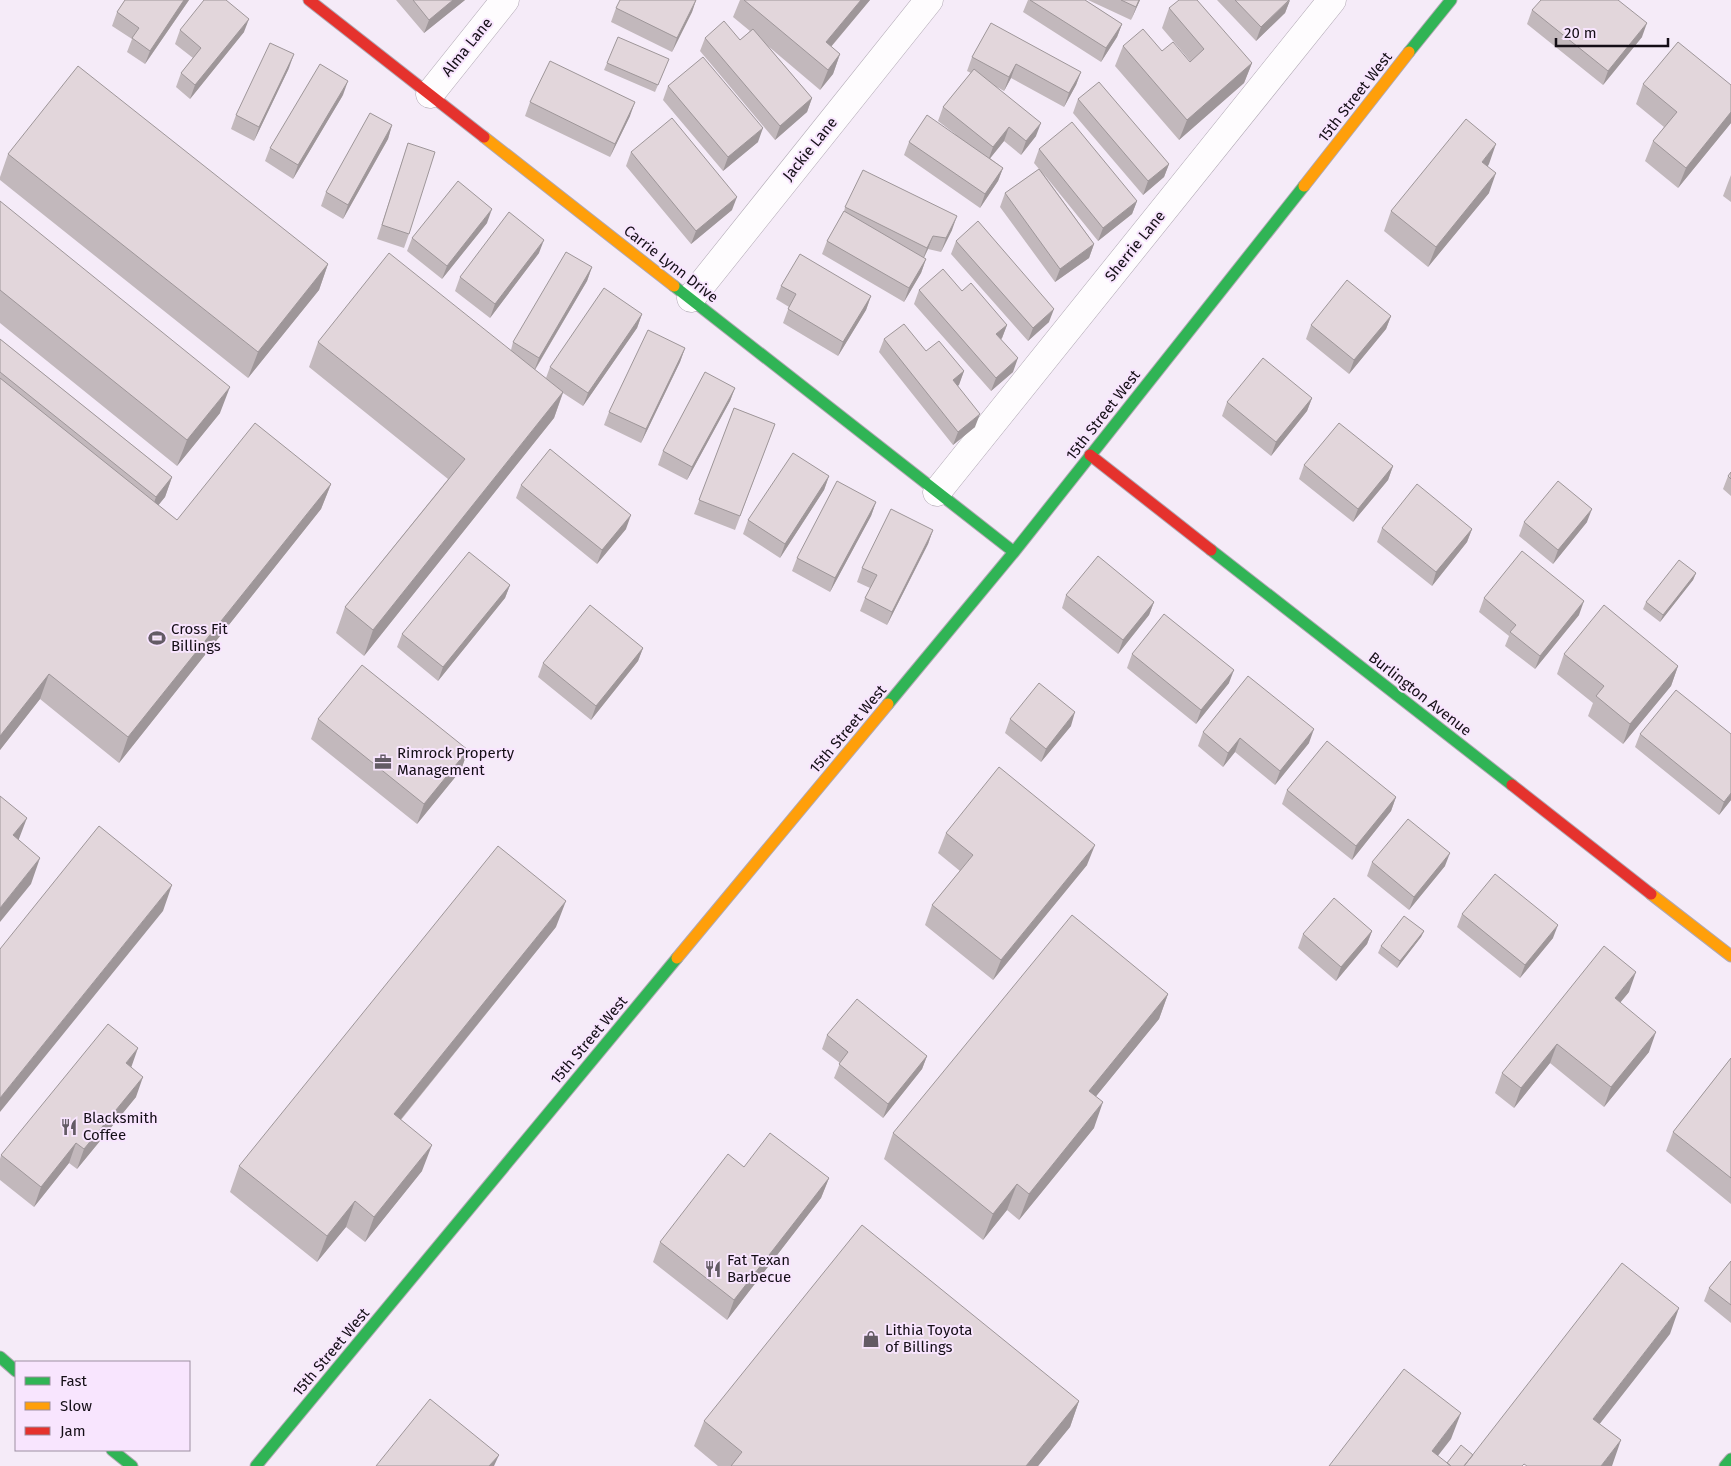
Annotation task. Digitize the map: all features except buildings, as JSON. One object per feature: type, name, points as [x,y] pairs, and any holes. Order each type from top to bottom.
[{"type":"street","name":"Carrie Lynn Drive","points":[[309,0],[1014,552]]},
{"type":"street","name":"Alma Lane","points":[[430,94],[505,0]]},
{"type":"street","name":"Jackie Lane","points":[[691,298],[929,0]]},
{"type":"street","name":"Sherrie Lane","points":[[938,492],[1332,0]]},
{"type":"street","name":"15th Street West","points":[[256,1466],[1014,552],[1451,0]]},
{"type":"street","name":"Burlington Avenue","points":[[1090,455],[1731,956]]},
{"type":"street","points":[[0,1357],[15,1370]]},
{"type":"street","points":[[113,1451],[132,1466]]},
{"type":"street","points":[[1725,1466],[1731,1459]]},
{"type":"traffic: fast","points":[[1409,52],[1451,0]]},
{"type":"traffic: fast","points":[[888,704],[1014,552],[1304,186]]},
{"type":"traffic: fast","points":[[674,286],[1014,552]]},
{"type":"traffic: fast","points":[[1211,550],[1512,785]]},
{"type":"traffic: fast","points":[[256,1466],[677,958]]},
{"type":"traffic: fast","points":[[0,1357],[15,1370]]},
{"type":"traffic: fast","points":[[113,1451],[132,1466]]},
{"type":"traffic: fast","points":[[1725,1466],[1731,1459]]},
{"type":"traffic: slow","points":[[1304,186],[1409,52]]},
{"type":"traffic: slow","points":[[484,137],[674,286]]},
{"type":"traffic: slow","points":[[677,958],[888,704]]},
{"type":"traffic: slow","points":[[1651,894],[1731,956]]},
{"type":"traffic: jam","points":[[309,0],[484,137]]},
{"type":"traffic: jam","points":[[1090,455],[1211,550]]},
{"type":"traffic: jam","points":[[1512,785],[1651,894]]},
{"type":"place","name":"Cross Fit Billings","points":[[157,638]]},
{"type":"place","name":"Rimrock Property Management","points":[[383,762]]},
{"type":"place","name":"Blacksmith Coffee","points":[[69,1127]]},
{"type":"place","name":"Fat Texan Barbecue","points":[[713,1269]]},
{"type":"place","name":"Lithia Toyota of Billings","points":[[871,1339]]}]
